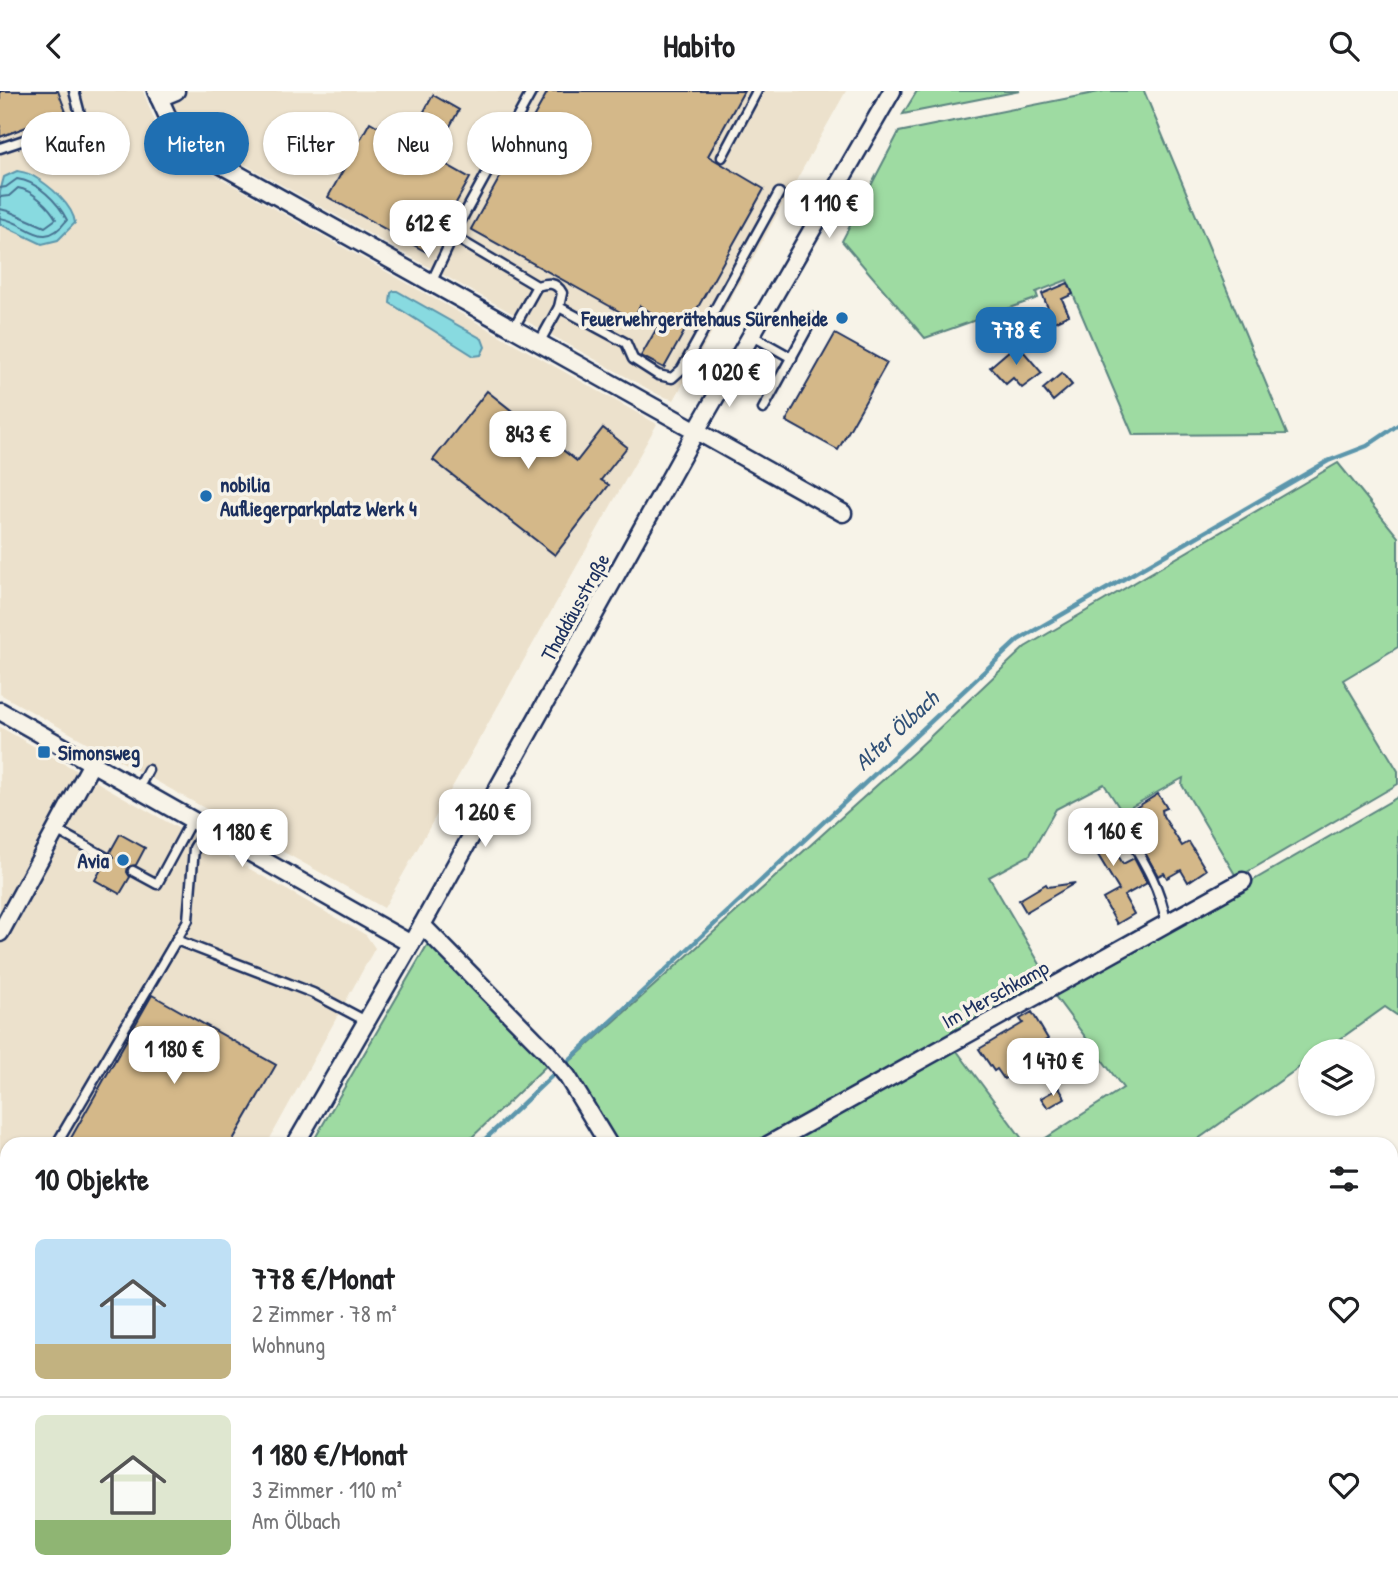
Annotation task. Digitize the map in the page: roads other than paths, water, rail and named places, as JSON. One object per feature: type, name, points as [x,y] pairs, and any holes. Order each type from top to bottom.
[{"type":"street","points":[[176,91],[157,95],[177,137],[198,152],[843,513]]},
{"type":"street","name":"Thaddäusstraße","points":[[300,1137],[422,925],[696,431],[892,91]]},
{"type":"street","points":[[0,711],[411,944]]},
{"type":"street","points":[[0,933],[92,763]]},
{"type":"street","name":"Im Merschkamp","points":[[782,1137],[1242,881]]},
{"type":"street","points":[[422,925],[547,1052],[567,1076],[604,1137]]},
{"type":"lane","points":[[0,148],[27,139],[37,139],[81,118],[74,91]]},
{"type":"lane","points":[[431,283],[453,236],[532,91]]},
{"type":"lane","points":[[722,157],[757,91]]},
{"type":"lane","points":[[559,307],[626,343],[633,359],[658,375],[672,378],[682,369],[779,193]]},
{"type":"lane","points":[[453,236],[537,286],[549,283],[559,287],[562,292],[559,307],[539,343]]},
{"type":"lane","points":[[513,329],[537,286]]},
{"type":"lane","points":[[763,409],[813,318]]},
{"type":"lane","points":[[751,335],[792,358]]},
{"type":"lane","points":[[138,789],[148,769]]},
{"type":"lane","points":[[133,871],[157,884],[192,819]]},
{"type":"lane","points":[[1122,825],[1153,877],[1166,922]]},
{"type":"lane","points":[[61,1137],[188,920],[194,848],[207,827]]},
{"type":"lane","points":[[57,830],[107,857]]},
{"type":"lane","points":[[176,940],[313,993],[366,1021]]},
{"type":"water","points":[[17,171],[21,172],[21,175],[31,175],[59,196],[70,209],[75,223],[58,240],[42,244],[0,224],[0,192],[4,177]]},
{"type":"water","points":[[394,291],[482,339],[485,347],[481,355],[474,356],[390,303],[391,293]]},
{"type":"waterway","name":"Alter Ölbach","points":[[564,1065],[1018,640],[1328,461],[1367,446],[1398,425]]},
{"type":"waterway","name":"Alter Ölbach","points":[[487,1137],[557,1071]]},
{"type":"place","name":"Feuerwehrgerätehaus Sürenheide","points":[[842,318]]},
{"type":"place","name":"nobilia Aufliegerparkplatz Werk 4","points":[[206,496]]},
{"type":"place","name":"Simonsweg","points":[[44,752]]},
{"type":"place","name":"Avia","points":[[123,860]]}]
